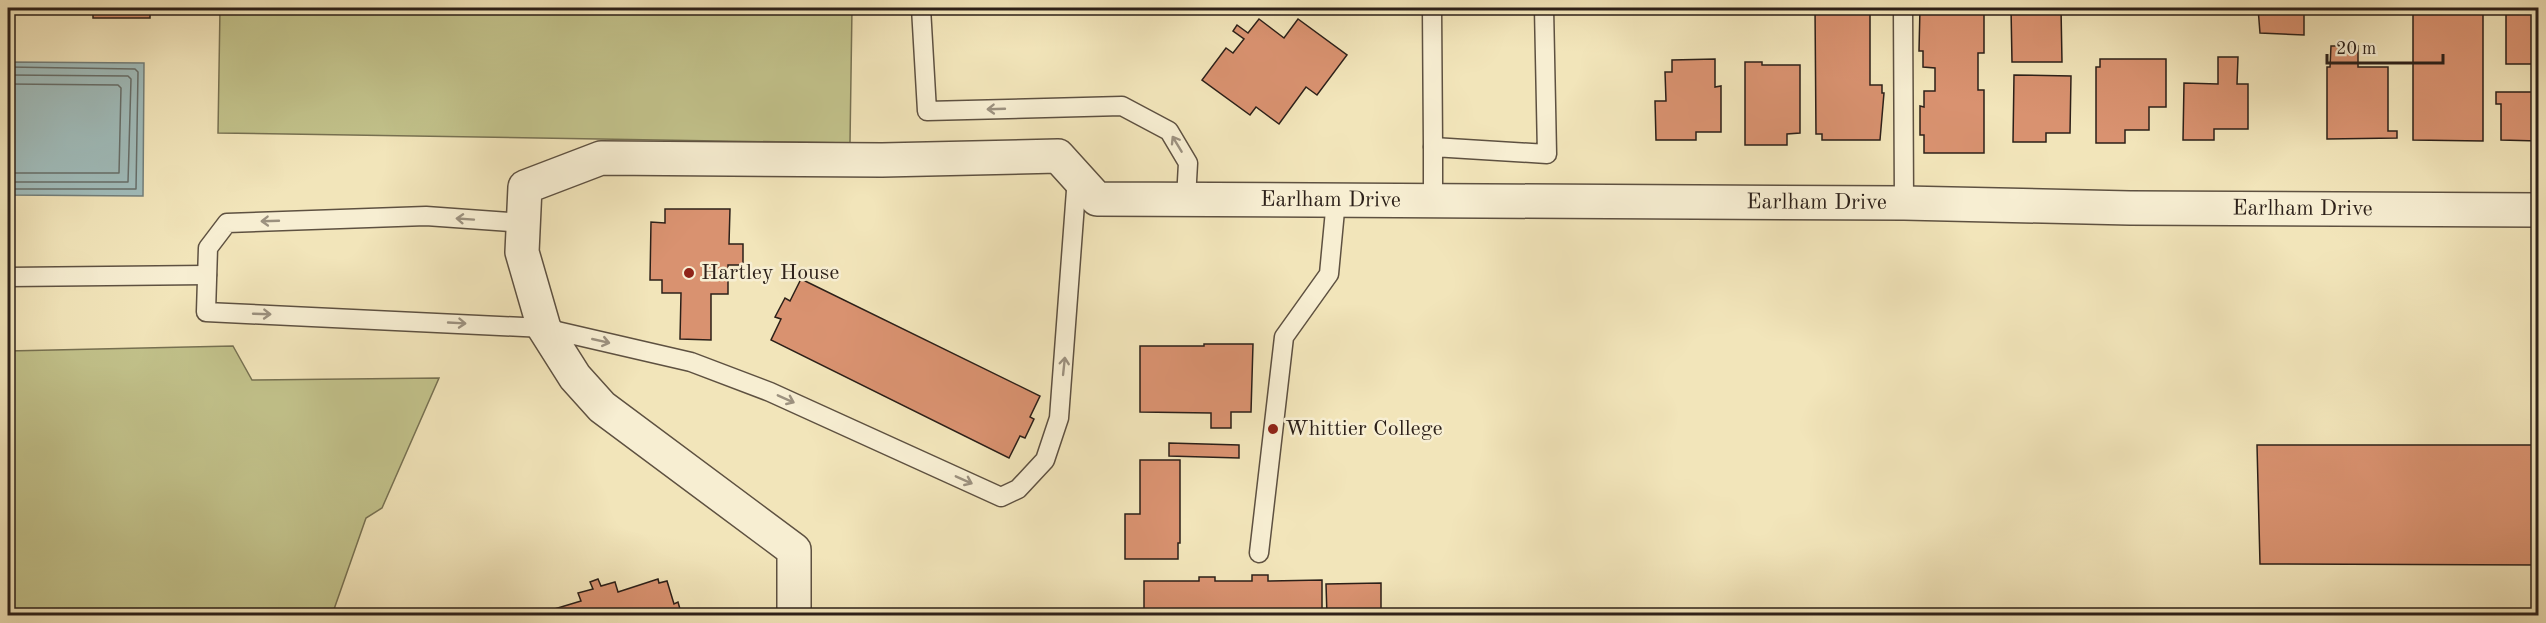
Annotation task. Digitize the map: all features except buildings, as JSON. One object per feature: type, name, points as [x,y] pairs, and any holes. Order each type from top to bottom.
[{"type":"street","points":[[794,615],[794,550],[602,407],[575,377],[544,328],[522,252],[525,187],[601,158],[882,160],[1058,156],[1087,188]]},
{"type":"street","name":"Earlham Drive","points":[[1087,188],[1186,200],[1904,203],[2130,208],[2538,210]]},
{"type":"lane","points":[[921,8],[927,111],[1122,105],[1169,131],[1188,164],[1186,200]]},
{"type":"lane","points":[[1432,8],[1433,201]]},
{"type":"lane","points":[[1433,147],[1547,154],[1544,8]]},
{"type":"lane","points":[[1903,8],[1904,203]]},
{"type":"lane","points":[[523,223],[426,216],[227,223],[208,248],[206,312],[544,328],[691,362],[770,392],[1001,497],[1018,489],[1045,460],[1059,418],[1087,188]]},
{"type":"lane","points":[[1259,553],[1284,337],[1329,273],[1336,200]]},
{"type":"lane","points":[[8,277],[207,275]]},
{"type":"green space","points":[[220,8],[852,8],[850,143],[218,133]]},
{"type":"green space","points":[[233,346],[252,380],[439,378],[382,508],[366,518],[332,615],[8,615],[8,351]]},
{"type":"water","points":[[8,62],[144,63],[143,196],[8,195]]},
{"type":"place","name":"Hartley House","points":[[689,273]]},
{"type":"place","name":"Whittier College","points":[[1273,429]]}]
